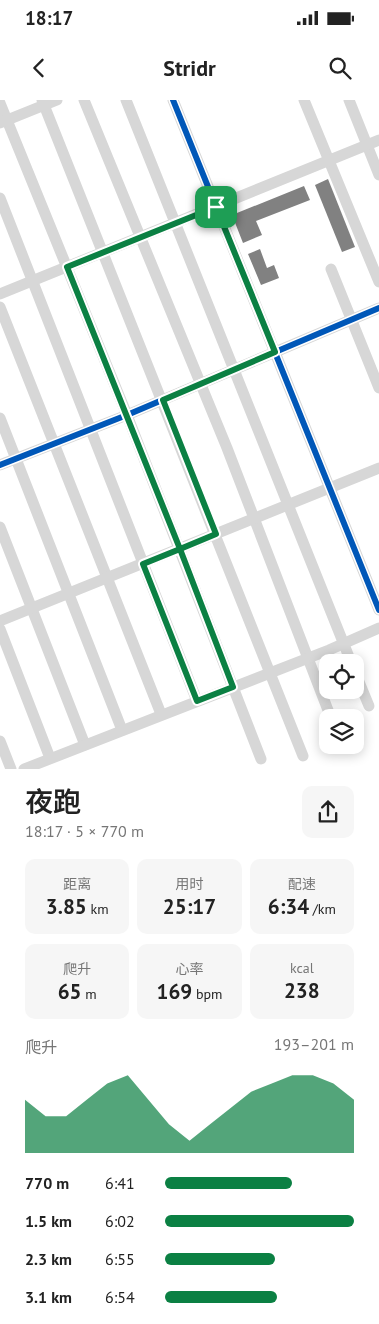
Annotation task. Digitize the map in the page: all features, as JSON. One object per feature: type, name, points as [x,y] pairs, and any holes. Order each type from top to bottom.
[{"type":"street","points":[[4,122],[43,102],[56,100]]},
{"type":"street","points":[[84,100],[254,519],[328,709]]},
{"type":"street","points":[[126,100],[348,654]]},
{"type":"street","points":[[173,100],[379,610]]},
{"type":"street","points":[[304,100],[379,282]]},
{"type":"street","points":[[349,100],[379,175]]},
{"type":"street","points":[[43,102],[303,756]]},
{"type":"street","points":[[0,103],[4,122],[67,267],[127,415],[261,759]]},
{"type":"street","points":[[0,294],[379,140]]},
{"type":"street","points":[[0,198],[197,701]]},
{"type":"street","points":[[331,269],[379,388]]},
{"type":"street","points":[[0,307],[161,714]]},
{"type":"street","points":[[0,464],[127,415],[379,308]]},
{"type":"street","points":[[0,418],[122,730]]},
{"type":"street","points":[[0,622],[379,468]]},
{"type":"street","points":[[0,527],[85,745]]},
{"type":"street","points":[[24,769],[308,658],[379,628]]},
{"type":"street","points":[[0,629],[50,758]]},
{"type":"street","points":[[364,694],[369,706]]},
{"type":"street","points":[[0,741],[11,769]]},
{"type":"building","points":[[328,179],[355,247],[342,252],[315,185]]},
{"type":"building","points":[[304,186],[310,200],[256,221],[262,235],[243,243],[232,215]]},
{"type":"building","points":[[260,249],[267,268],[274,265],[279,278],[261,285],[248,254]]},
{"type":"cycle path","points":[[173,100],[379,610]]},
{"type":"cycle path","points":[[0,465],[127,415],[379,308]]},
{"type":"route","points":[[216,207],[67,267],[180,549],[143,564],[197,701],[233,687],[180,549],[216,534],[163,400],[275,352],[216,207]]}]
